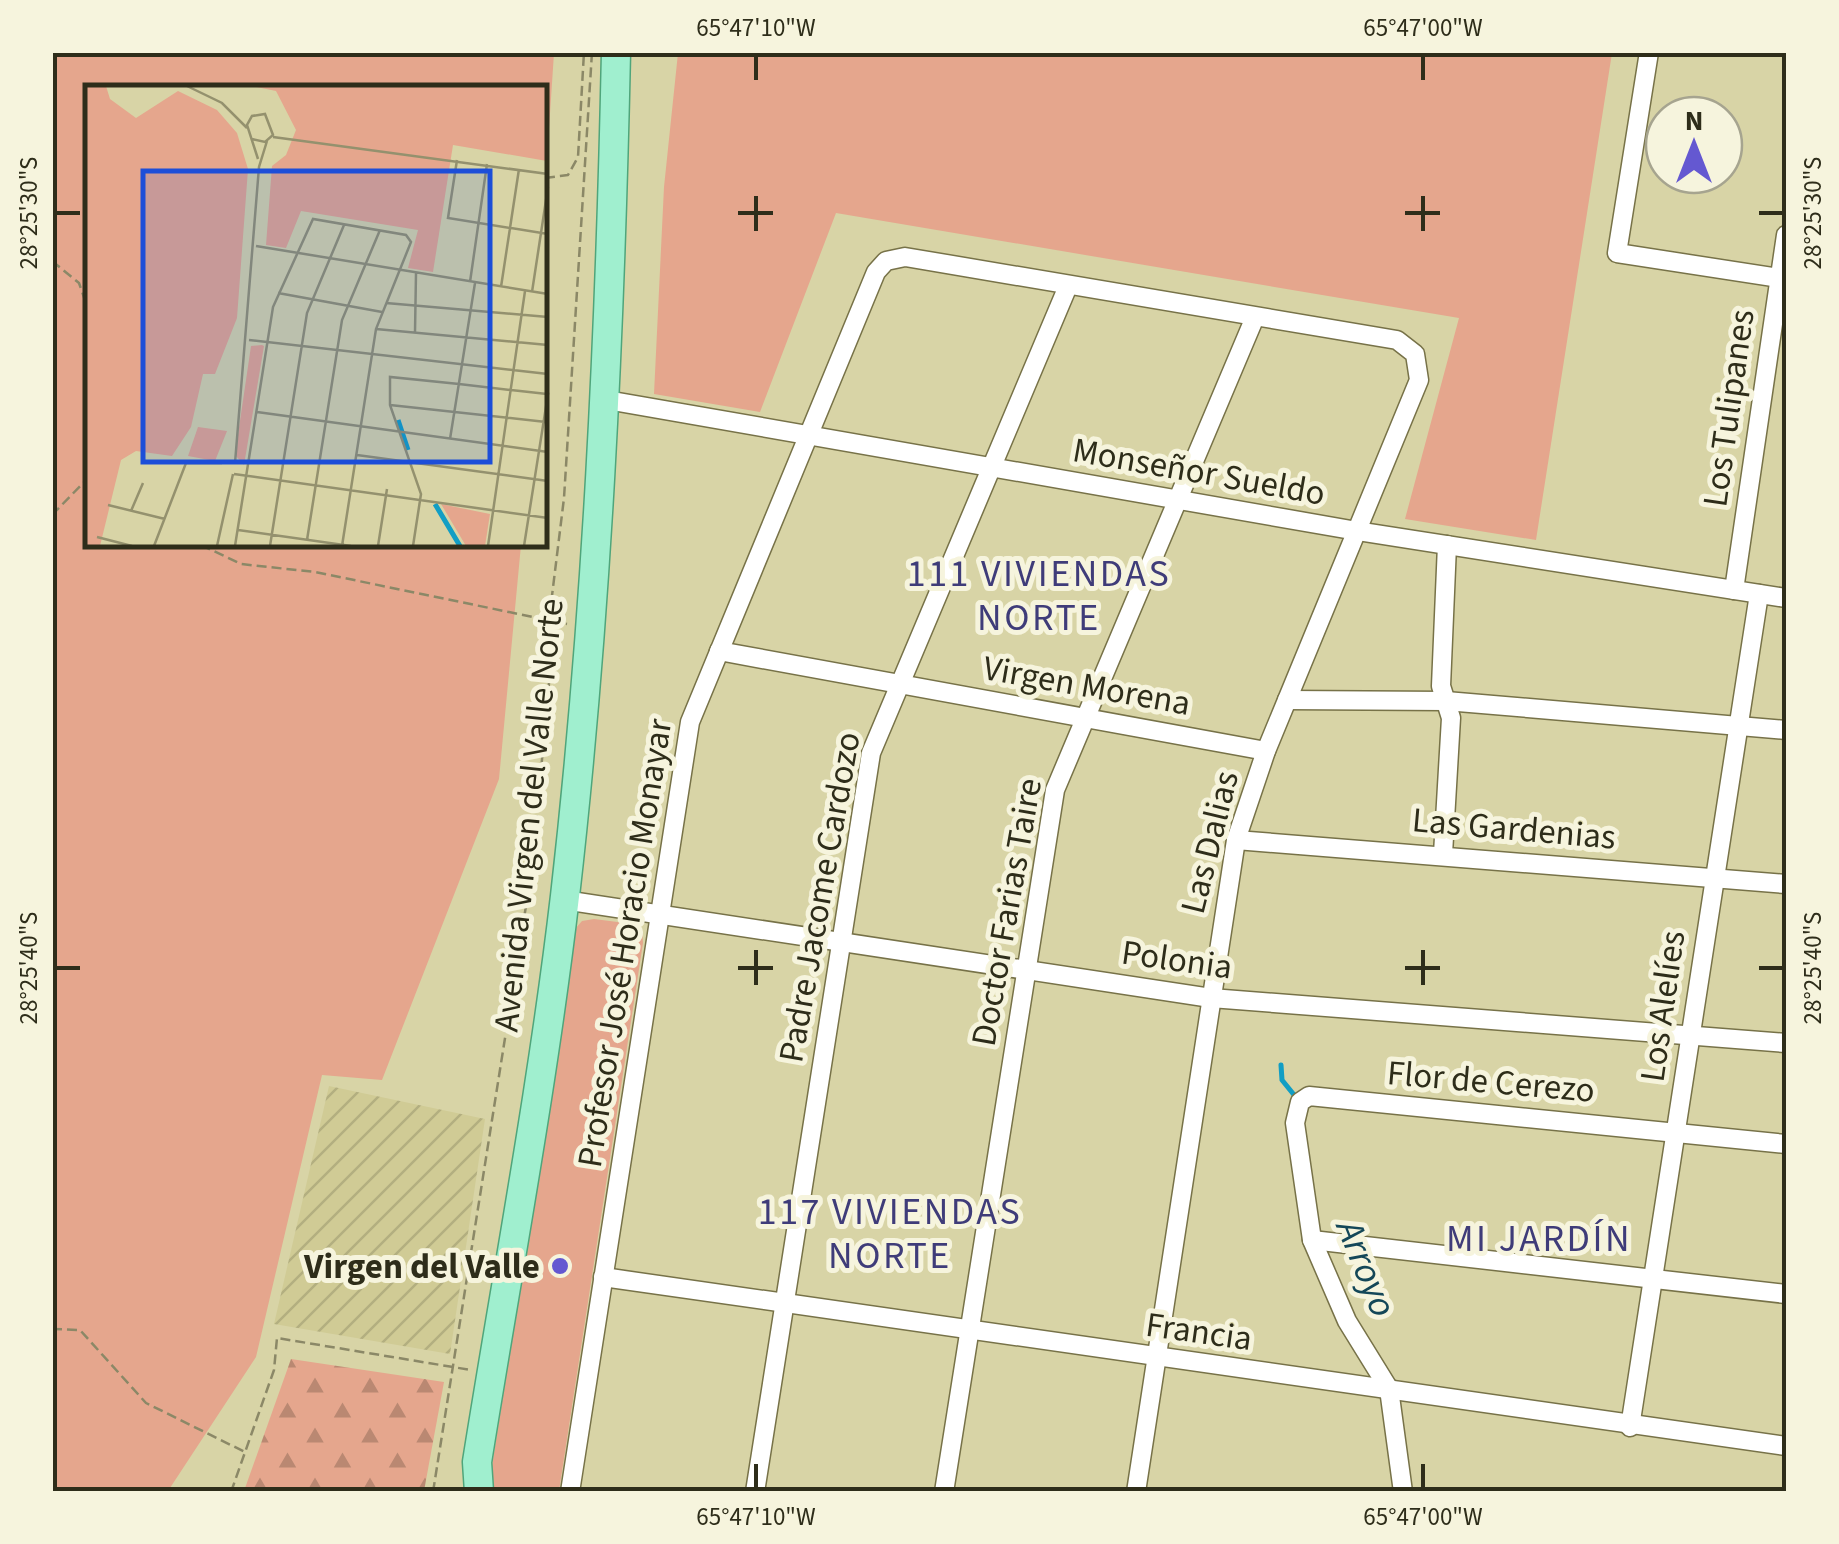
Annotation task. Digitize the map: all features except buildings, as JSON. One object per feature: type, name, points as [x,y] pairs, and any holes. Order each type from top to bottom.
[{"type":"main road","name":"Avenida Virgen del Valle Norte","points":[[479,1492],[477,1462],[564,900],[588,630],[616,52]]},
{"type":"main road","name":"Avenida Virgen del Valle Norte","points":[[462,1492],[477,1462]]},
{"type":"street","points":[[1648,52],[1617,253],[1783,279]]},
{"type":"street","name":"Los Tulipanes","points":[[1734,590],[1783,279],[1786,235]]},
{"type":"street","name":"Profesor José Horacio Monayar","points":[[570,1492],[690,722],[719,650],[876,272],[886,261],[904,257],[1068,286]]},
{"type":"street","points":[[1068,286],[1255,317]]},
{"type":"street","name":"Padre Jacome Cardozo","points":[[755,1492],[870,753],[1068,286]]},
{"type":"street","name":"Las Dalias","points":[[1136,1492],[1236,840],[1266,751],[1419,380],[1415,354],[1397,340],[1255,317]]},
{"type":"street","name":"Doctor Farias Taire","points":[[944,1492],[1055,790],[1255,317]]},
{"type":"street","name":"Monseñor Sueldo","points":[[602,398],[1357,531],[1786,598]]},
{"type":"street","points":[[1443,854],[1451,718],[1441,686],[1447,545]]},
{"type":"street","name":"Los Alelíes","points":[[1630,1427],[1759,594]]},
{"type":"street","name":"Virgen Morena","points":[[719,650],[1266,751]]},
{"type":"street","points":[[1287,700],[1446,700],[1786,730]]},
{"type":"street","name":"Las Gardenias","points":[[1236,840],[1786,884]]},
{"type":"street","name":"Polonia","points":[[564,900],[1211,998],[1786,1043]]},
{"type":"street","name":"Flor de Cerezo","points":[[1312,1240],[1295,1123],[1300,1102],[1309,1096],[1786,1144]]},
{"type":"street","points":[[1403,1492],[1389,1389],[1347,1321],[1312,1240],[1786,1294]]},
{"type":"street","name":"Francia","points":[[603,1277],[1630,1427],[1786,1446]]},
{"type":"path","points":[[548,178],[568,175],[578,157],[584,52]]},
{"type":"path","points":[[433,1492],[532,868],[549,684],[548,620],[564,498],[592,52]]},
{"type":"path","points":[[52,261],[78,284],[85,302]]},
{"type":"path","points":[[52,515],[85,481]]},
{"type":"path","points":[[207,548],[241,564],[315,572],[588,630]]},
{"type":"path","points":[[52,1329],[80,1330],[146,1403],[248,1454]]},
{"type":"path","points":[[231,1492],[232,1478],[248,1454],[274,1370],[277,1338],[491,1373]]},
{"type":"shaded area","points":[[329,1086],[485,1119],[450,1354],[274,1324]]},
{"type":"green space","points":[[52,53],[554,53],[548,144],[548,85],[85,85],[85,548],[521,548],[499,779],[382,1080],[322,1075],[256,1357],[168,1491],[53,1491]]},
{"type":"green space","points":[[678,53],[1612,53],[1536,540],[1405,519],[1459,318],[836,213],[760,412],[654,394],[664,187]]},
{"type":"green space","points":[[582,921],[633,924],[642,930],[643,943],[559,1491],[488,1492],[575,929]]},
{"type":"green space","points":[[291,1359],[444,1382],[424,1491],[244,1491]]},
{"type":"waterway","name":"Arroyo","points":[[1281,1065],[1282,1080],[1299,1101]]},
{"type":"place","name":"Virgen del Valle","points":[[560,1266]]},
{"type":"district","name":"111 VIVIENDAS NORTE","points":[[1039,595]]},
{"type":"district","name":"117 VIVIENDAS NORTE","points":[[890,1233]]},
{"type":"district","name":"MI JARDÍN","points":[[1539,1238]]}]
